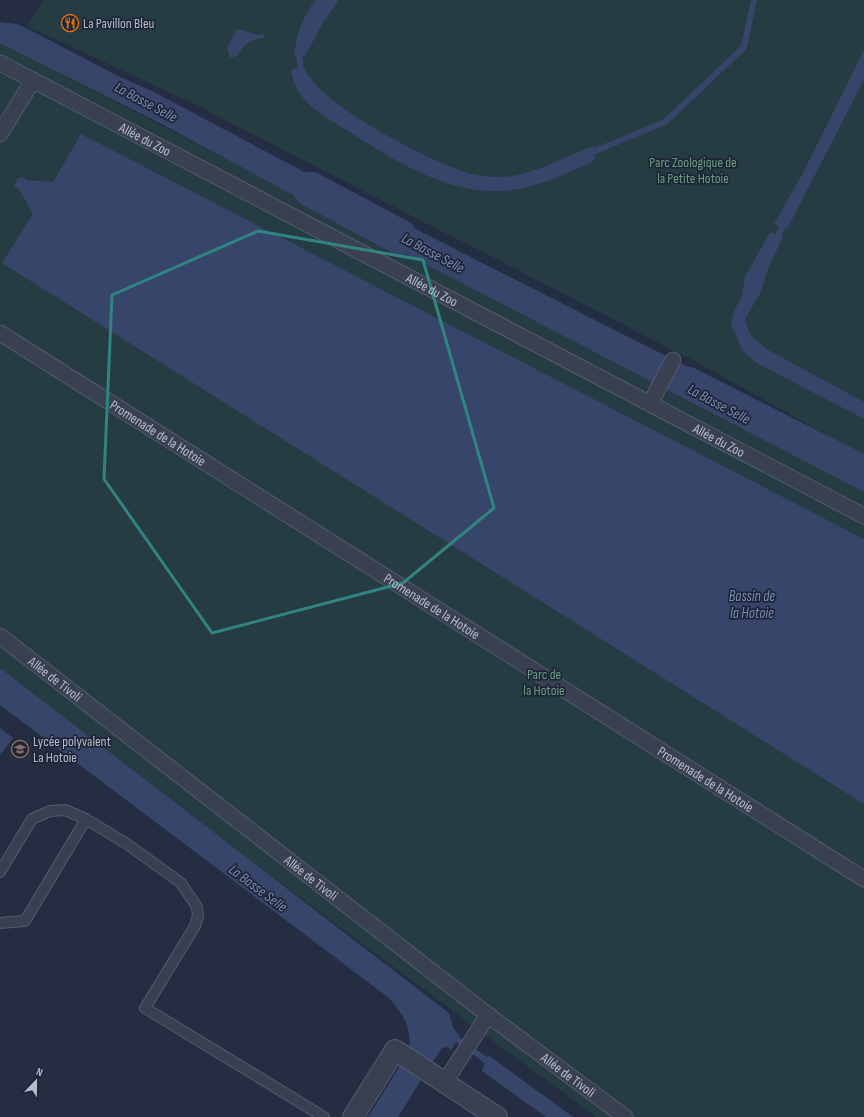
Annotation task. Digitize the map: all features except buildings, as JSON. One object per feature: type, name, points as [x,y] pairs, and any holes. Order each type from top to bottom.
[{"type":"street","name":"Allée du Zoo","points":[[0,63],[864,516]]},
{"type":"street","points":[[0,134],[33,80]]},
{"type":"street","name":"Promenade de la Hotoie","points":[[0,333],[864,879]]},
{"type":"street","points":[[650,404],[673,360]]},
{"type":"street","name":"Allée de Tivoli","points":[[0,636],[488,1015],[625,1117]]},
{"type":"street","points":[[438,1077],[474,1037],[488,1015]]},
{"type":"street","points":[[353,1117],[395,1050],[497,1117]]},
{"type":"lane","points":[[0,872],[32,819],[50,811],[65,810],[86,819],[127,844],[181,883],[197,907],[198,916],[195,926],[145,1008],[324,1117]]},
{"type":"lane","points":[[0,923],[25,921],[86,819]]},
{"type":"highlighted area","points":[[258,231],[423,260],[494,508],[403,583],[212,633],[104,479],[112,295]]},
{"type":"green space","name":"Parc Zoologique de la Petite Hotoie","points":[[44,0],[864,0],[864,456],[702,365],[192,103],[27,26]]},
{"type":"green space","name":"Parc de la Hotoie","points":[[0,42],[864,489],[864,1117],[596,1117],[0,675]]},
{"type":"water","points":[[316,0],[339,0],[324,21],[305,56],[294,57],[300,27],[311,6]]},
{"type":"water","points":[[0,22],[17,24],[26,28],[120,77],[152,91],[357,200],[345,223],[154,120],[0,43]]},
{"type":"water","points":[[238,29],[258,35],[265,34],[263,38],[247,43],[237,56],[230,58],[227,47]]},
{"type":"water","points":[[864,50],[864,80],[787,229],[774,224],[805,169]]},
{"type":"water","points":[[304,68],[314,83],[330,98],[352,114],[401,143],[469,173],[483,176],[513,176],[537,170],[593,146],[595,160],[546,182],[508,190],[476,190],[437,180],[418,172],[382,152],[322,115],[310,105],[300,94],[293,79],[291,69]]},
{"type":"water","name":"Bassin de la Hotoie","points":[[81,134],[864,539],[864,804],[2,263],[33,214],[20,191],[14,185],[18,178],[24,177],[27,180],[53,182]]},
{"type":"water","points":[[364,203],[686,366],[694,368],[864,454],[864,492],[352,226]]},
{"type":"water","points":[[770,232],[783,237],[769,266],[760,294],[745,321],[751,336],[768,350],[864,402],[864,419],[755,362],[743,351],[731,325],[734,311],[742,296],[745,277]]},
{"type":"water","points":[[0,668],[449,1013],[453,1028],[460,1036],[451,1050],[447,1047],[442,1048],[432,1063],[409,1048],[409,1033],[405,1021],[389,998],[0,705]]},
{"type":"water","points":[[0,728],[13,738],[0,755]]},
{"type":"water","points":[[489,1056],[573,1117],[546,1117],[482,1071],[486,1057]]},
{"type":"water","points":[[401,1064],[423,1077],[398,1117],[368,1117]]},
{"type":"waterway","points":[[588,154],[665,122],[744,47],[754,0]]},
{"type":"waterway","points":[[299,49],[301,76]]},
{"type":"waterway","name":"La Basse Selle","points":[[310,189],[400,237]]},
{"type":"waterway","points":[[775,242],[785,221]]},
{"type":"waterway","points":[[452,1035],[491,1064]]},
{"type":"place","name":"La Pavillon Bleu","points":[[70,23]]},
{"type":"place","name":"Lycée polyvalent La Hotoie","points":[[20,749]]}]
